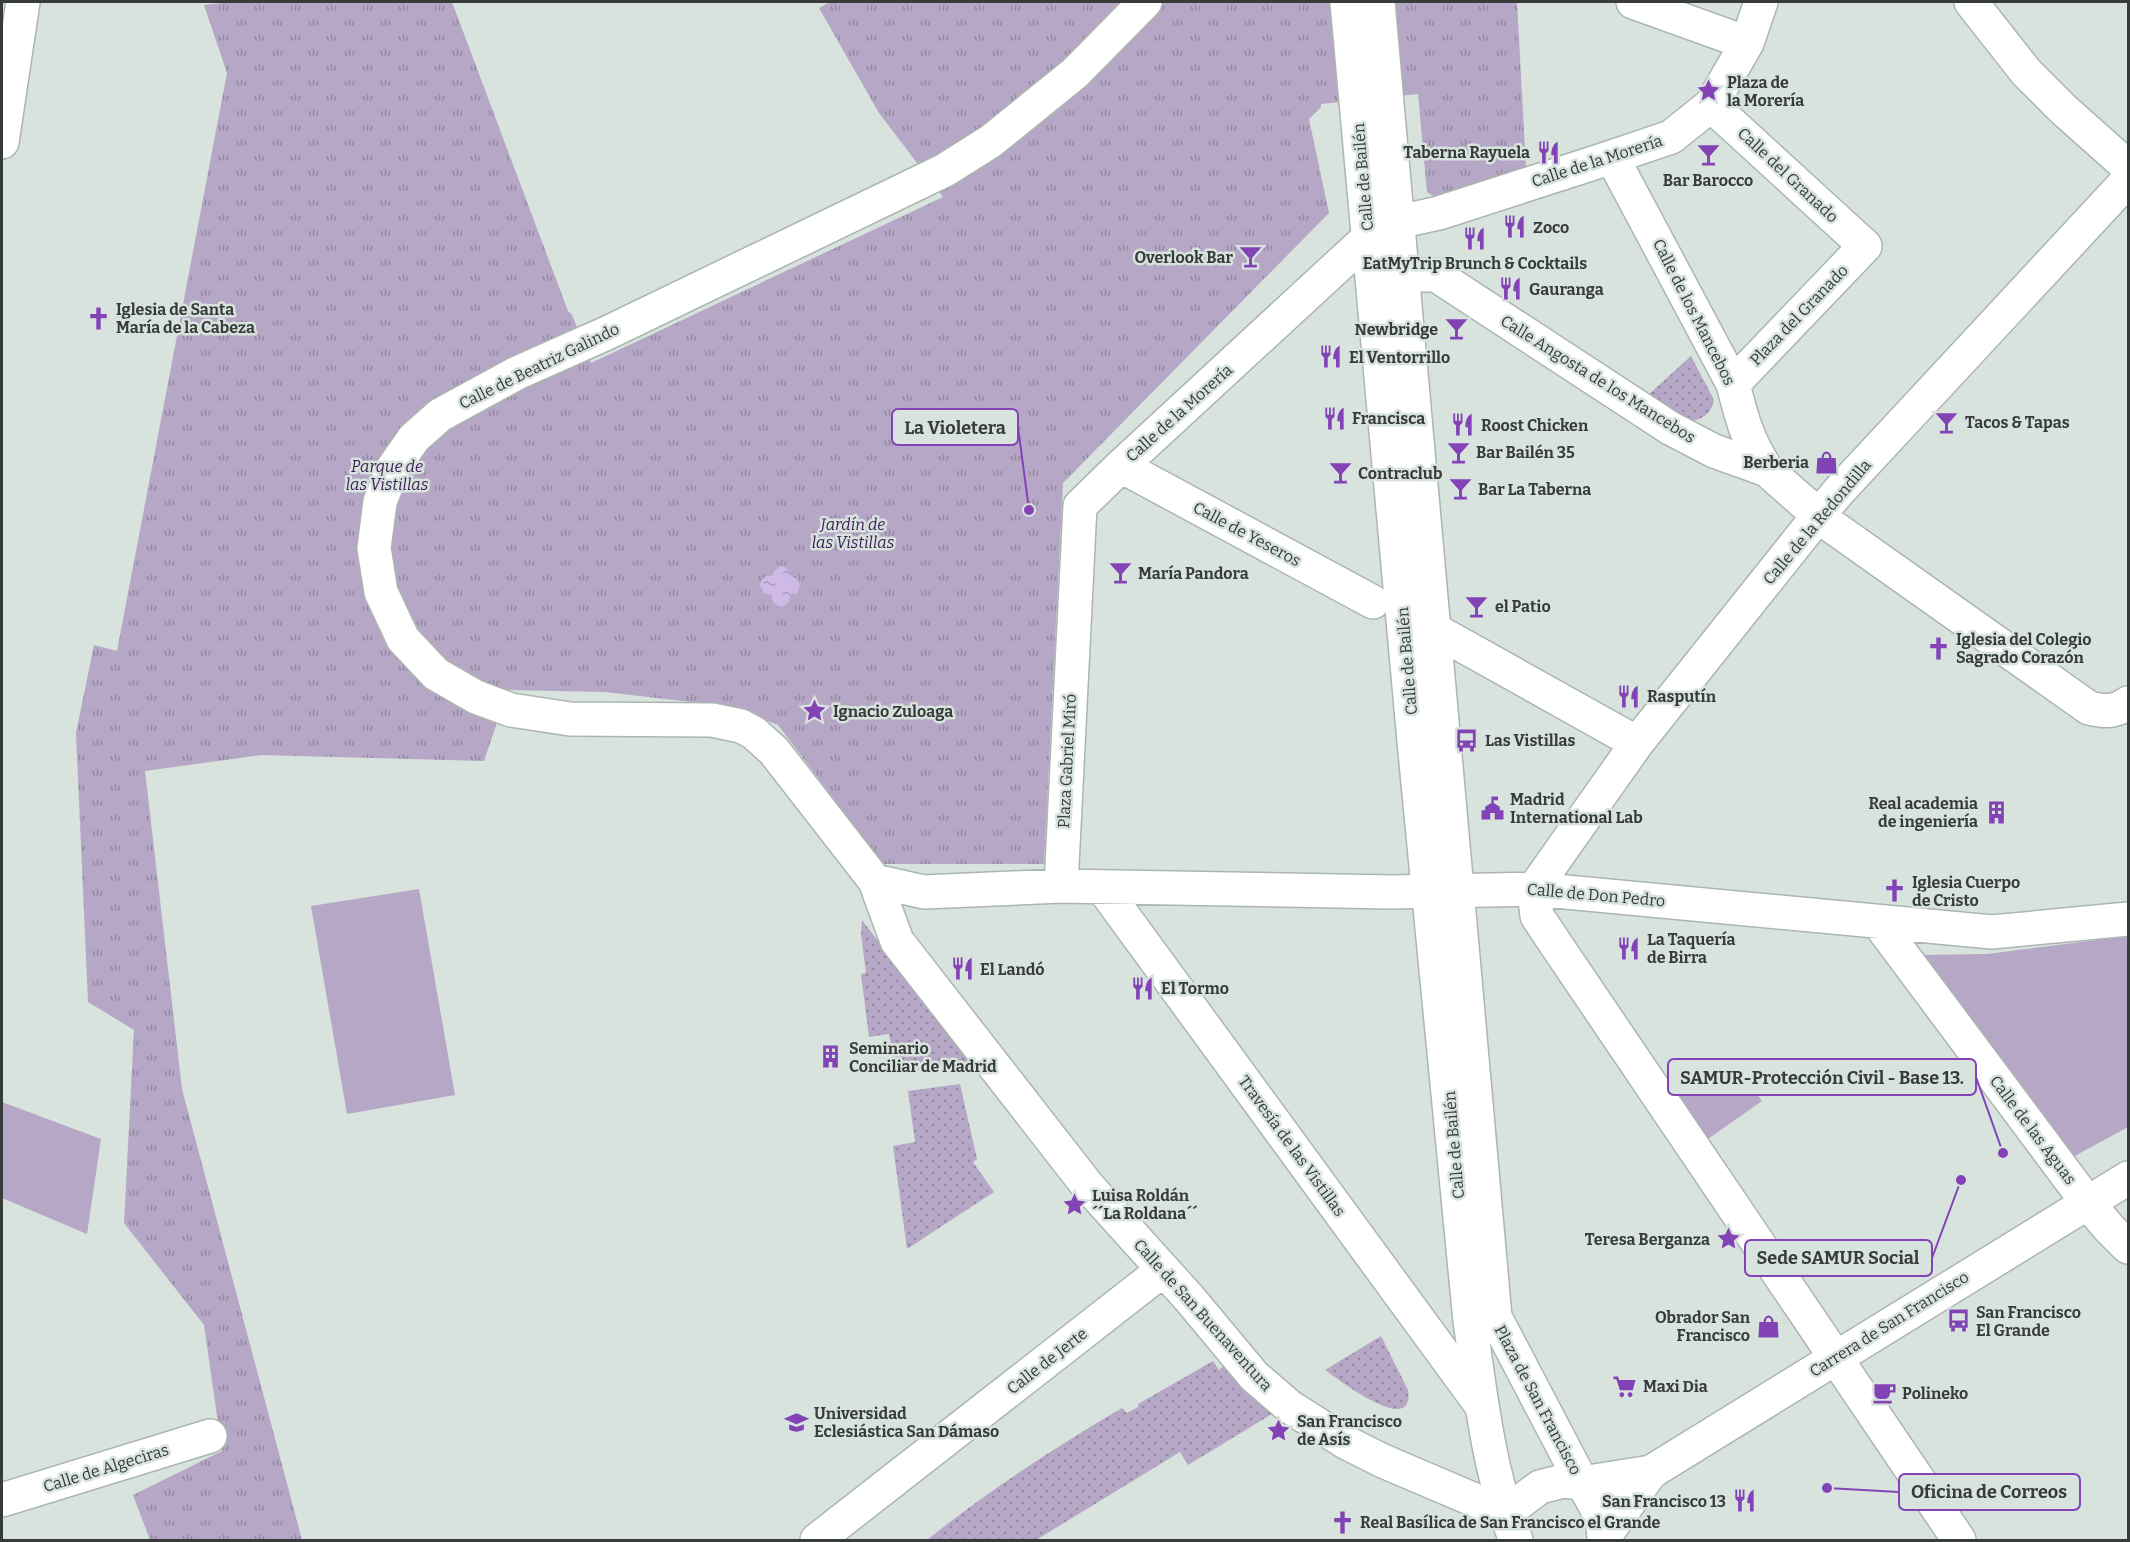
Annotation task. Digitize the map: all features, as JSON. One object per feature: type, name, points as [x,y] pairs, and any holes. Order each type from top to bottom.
[{"type":"street","points":[[2,142],[22,2]]},
{"type":"street","name":"Calle de Beatriz Galindo","points":[[875,881],[774,751],[754,733],[741,726],[712,720],[570,718],[511,710],[476,697],[436,674],[403,639],[381,592],[374,548],[380,502],[393,468],[414,438],[440,415],[517,373],[607,333],[953,165],[991,141],[1075,73],[1145,2]]},
{"type":"street","name":"Calle de Bailén","points":[[1347,2],[1372,99],[1398,222],[1433,629],[1444,890]]},
{"type":"street","name":"Calle de Bailén","points":[[1378,2],[1372,99],[1368,238],[1444,890],[1483,1319]]},
{"type":"street","points":[[1633,2],[1747,43]]},
{"type":"street","name":"Calle de la Morería","points":[[1398,222],[1438,213],[1671,137],[1711,105],[1747,43],[1761,2]]},
{"type":"street","points":[[1971,2],[2026,72],[2063,109],[2128,167]]},
{"type":"street","name":"Calle del Granado","points":[[1711,105],[1864,246]]},
{"type":"street","name":"Calle de los Mancebos","points":[[1612,158],[1733,384],[1743,426],[1752,448],[1767,470]]},
{"type":"street","name":"Calle de la Redondilla","points":[[1534,889],[1637,743],[1818,516],[2128,180]]},
{"type":"street","name":"Calle de la Morería","points":[[1121,466],[1368,238]]},
{"type":"street","name":"Plaza del Granado","points":[[1733,384],[1864,246]]},
{"type":"street","name":"Calle Angosta de los Mancebos","points":[[1402,275],[1436,275],[1670,428],[1714,451],[1767,470],[1818,516]]},
{"type":"street","name":"Calle de Yeseros","points":[[1121,466],[1374,602]]},
{"type":"street","name":"Plaza Gabriel Miró","points":[[1061,886],[1080,506],[1121,466]]},
{"type":"street","points":[[1818,516],[2089,708],[2105,712],[2128,704]]},
{"type":"street","points":[[1433,629],[1637,743]]},
{"type":"street","points":[[875,881],[924,891],[1061,886]]},
{"type":"street","name":"Calle de San Buenaventura","points":[[875,881],[897,941],[1087,1185],[1254,1376],[1290,1407],[1347,1443],[1510,1527]]},
{"type":"street","name":"Calle de Don Pedro","points":[[1061,886],[1392,892],[1534,889],[1992,932],[2128,919]]},
{"type":"street","name":"Travesía de las Vistillas","points":[[1103,888],[1481,1405]]},
{"type":"street","points":[[1534,889],[1537,916],[1959,1540]]},
{"type":"street","name":"Calle de las Aguas","points":[[1878,922],[2087,1203],[2128,1247]]},
{"type":"street","name":"Carrera de San Francisco","points":[[1582,1483],[1650,1472],[2128,1178]]},
{"type":"street","name":"Calle de Jerte","points":[[818,1540],[1163,1270]]},
{"type":"street","name":"Plaza de San Francisco","points":[[1483,1319],[1481,1405],[1510,1527]]},
{"type":"street","name":"Plaza de San Francisco","points":[[1483,1319],[1594,1501],[1604,1538]]},
{"type":"street","name":"Calle de Algeciras","points":[[2,1500],[210,1436]]},
{"type":"street","name":"Carrera de San Francisco","points":[[1604,1538],[1650,1472]]},
{"type":"street","name":"Plaza de San Francisco","points":[[1510,1527],[1540,1487],[1563,1481],[1582,1483]]},
{"type":"green space","name":"Parque de las Vistillas","points":[[231,2],[452,2],[568,311],[572,315],[591,363],[943,197],[879,113],[819,8],[830,2],[1517,2],[1526,169],[1433,196],[1427,192],[1418,94],[1321,104],[1321,107],[1309,119],[1329,213],[1063,483],[1044,864],[883,864],[778,725],[734,707],[605,692],[508,690],[484,761],[261,755],[145,771],[182,1089],[302,1540],[150,1540],[133,1495],[222,1451],[204,1325],[124,1223],[134,1030],[88,1002],[76,733],[94,645],[117,651],[227,73],[204,5]]},
{"type":"green space","points":[[1691,356],[1714,400],[1708,413],[1701,418],[1687,420],[1672,415],[1647,396]]},
{"type":"green space","points":[[419,889],[455,1095],[347,1114],[311,906]]},
{"type":"green space","points":[[862,920],[971,1064],[896,1073],[889,1034],[869,1037],[861,974],[866,973],[861,934]]},
{"type":"green space","points":[[2128,936],[2128,1127],[2071,1158],[1921,955],[1987,954]]},
{"type":"green space","points":[[1749,1083],[1762,1101],[1705,1141],[1674,1096]]},
{"type":"green space","points":[[960,1084],[977,1159],[973,1162],[994,1192],[907,1249],[893,1146],[915,1142],[908,1091]]},
{"type":"green space","points":[[2,1102],[101,1139],[87,1234],[2,1198]]},
{"type":"green space","points":[[1381,1336],[1408,1390],[1407,1404],[1400,1409],[1388,1408],[1374,1402],[1325,1370]]},
{"type":"green space","points":[[1213,1361],[1219,1370],[1226,1363],[1272,1414],[1188,1465],[1180,1452],[1036,1540],[927,1540],[998,1487],[1071,1439],[1122,1408],[1127,1413],[1138,1407],[1138,1404]]},
{"type":"water","points":[[781,566],[788,570],[791,577],[796,578],[800,585],[797,594],[790,595],[789,602],[782,607],[774,603],[772,595],[764,593],[760,586],[764,578],[772,576]]},
{"type":"place","name":"Plaza de la Morería","points":[[1709,91]]},
{"type":"place","name":"Taberna Rayuela","points":[[1548,152]]},
{"type":"place","name":"Bar Barocco","points":[[1708,155]]},
{"type":"place","name":"Zoco","points":[[1515,227]]},
{"type":"place","name":"EatMyTrip Brunch & Cocktails","points":[[1475,238]]},
{"type":"place","name":"Overlook Bar","points":[[1251,257]]},
{"type":"place","name":"Gauranga","points":[[1511,289]]},
{"type":"place","name":"Iglesia de Santa María de la Cabeza","points":[[98,318]]},
{"type":"place","name":"Newbridge","points":[[1456,329]]},
{"type":"place","name":"El Ventorrillo","points":[[1331,357]]},
{"type":"place","name":"Francisca","points":[[1334,418]]},
{"type":"place","name":"Tacos & Tapas","points":[[1947,422]]},
{"type":"place","name":"Roost Chicken","points":[[1463,425]]},
{"type":"place","name":"Bar Bailén 35","points":[[1458,452]]},
{"type":"place","name":"Berberia","points":[[1827,462]]},
{"type":"place","name":"Contraclub","points":[[1340,473]]},
{"type":"place","name":"Bar La Taberna","points":[[1460,489]]},
{"type":"place","name":"La Violetera","points":[[1029,510]]},
{"type":"place","name":"María Pandora","points":[[1120,573]]},
{"type":"place","name":"el Patio","points":[[1477,606]]},
{"type":"place","name":"Iglesia del Colegio Sagrado Corazón","points":[[1938,648]]},
{"type":"place","name":"Rasputín","points":[[1629,696]]},
{"type":"place","name":"Ignacio Zuloaga","points":[[815,711]]},
{"type":"place","name":"Las Vistillas","points":[[1467,740]]},
{"type":"place","name":"Madrid International Lab","points":[[1492,808]]},
{"type":"place","name":"Real academia de ingeniería","points":[[1996,812]]},
{"type":"place","name":"Iglesia Cuerpo de Cristo","points":[[1894,891]]},
{"type":"place","name":"La Taquería de Birra","points":[[1629,948]]},
{"type":"place","name":"El Landó","points":[[962,969]]},
{"type":"place","name":"El Tormo","points":[[1143,988]]},
{"type":"place","name":"Seminario Conciliar de Madrid","points":[[831,1057]]},
{"type":"place","name":"SAMUR-Protección Civil - Base 13.","points":[[2003,1153]]},
{"type":"place","name":"Sede SAMUR Social","points":[[1961,1180]]},
{"type":"place","name":"Luisa Roldán ´´La Roldana´´","points":[[1074,1204]]},
{"type":"place","name":"Teresa Berganza","points":[[1728,1239]]},
{"type":"place","name":"San Francisco El Grande","points":[[1958,1321]]},
{"type":"place","name":"Obrador San Francisco","points":[[1768,1326]]},
{"type":"place","name":"Maxi Dia","points":[[1625,1386]]},
{"type":"place","name":"Polineko","points":[[1884,1393]]},
{"type":"place","name":"Universidad Eclesiástica San Dámaso","points":[[796,1422]]},
{"type":"place","name":"San Francisco de Asís","points":[[1279,1430]]},
{"type":"place","name":"Oficina de Correos","points":[[1827,1488]]},
{"type":"place","name":"San Francisco 13","points":[[1744,1501]]},
{"type":"place","name":"Real Basílica de San Francisco el Grande","points":[[1342,1522]]},
{"type":"park label","name":"Jardín de las Vistillas","points":[[853,533]]}]
